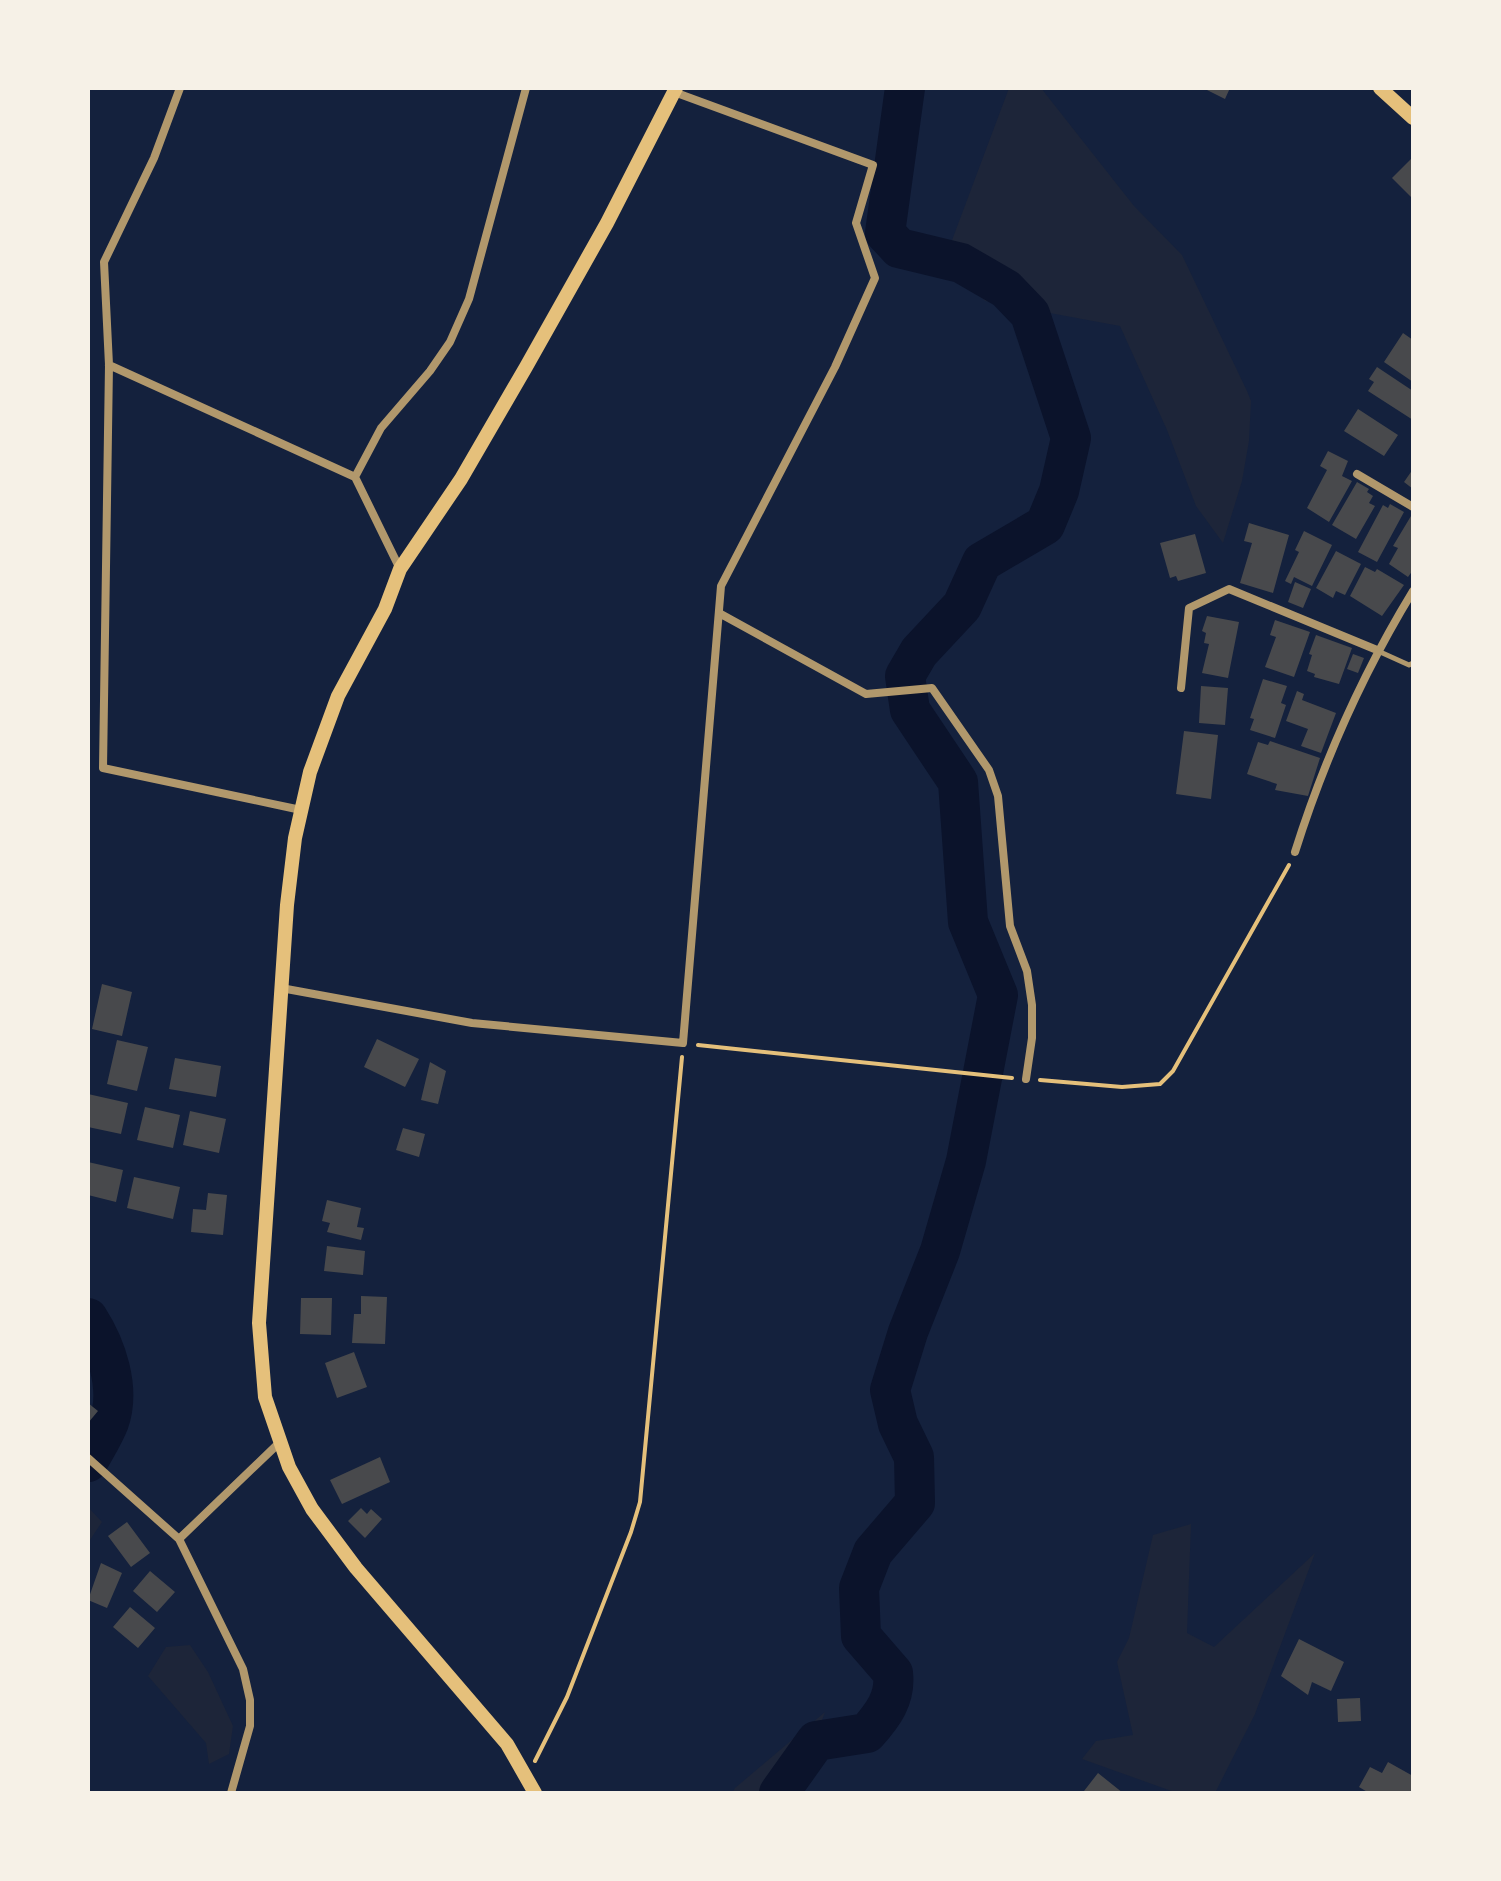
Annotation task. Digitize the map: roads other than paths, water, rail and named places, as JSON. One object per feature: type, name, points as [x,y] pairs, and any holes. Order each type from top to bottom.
[{"type":"main road","points":[[1380,88],[1413,118]]},
{"type":"main road","points":[[535,1793],[507,1744],[356,1568],[312,1509],[279,1443],[265,1397],[259,1323],[287,905],[310,772],[338,696],[385,609],[400,569],[461,479],[519,380],[607,223],[675,90]]},
{"type":"street","points":[[180,88],[154,158],[104,262],[109,365],[103,768],[301,810]]},
{"type":"street","points":[[355,477],[381,428],[430,371],[450,342],[469,299],[526,88]]},
{"type":"street","points":[[281,988],[472,1023],[683,1043],[721,586],[835,367],[875,278],[856,223],[873,165],[675,90]]},
{"type":"street","points":[[109,365],[355,477],[400,569]]},
{"type":"street","points":[[1357,474],[1413,507]]},
{"type":"street","points":[[1181,688],[1189,608],[1229,589],[1377,650]]},
{"type":"street","points":[[1295,852],[1344,721],[1377,650],[1413,591]]},
{"type":"street","points":[[719,613],[866,694],[932,688],[989,770],[998,796],[1010,926],[1027,971],[1032,1005],[1032,1038],[1026,1079]]},
{"type":"street","points":[[179,1539],[279,1443]]},
{"type":"street","points":[[88,1458],[179,1539],[243,1669],[250,1700],[250,1726],[231,1793]]},
{"type":"lane","points":[[1377,650],[1393,660],[1409,665],[1413,663]]},
{"type":"waterway","points":[[779,1793],[816,1741],[867,1733],[890,1698],[893,1673],[861,1636],[859,1588],[873,1552],[915,1503],[914,1457],[898,1424],[890,1390],[908,1332],[940,1251],[966,1161],[998,995],[968,922],[958,782],[910,710],[905,676],[919,652],[962,606],[982,562],[1045,525],[1059,491],[1071,438],[1030,314],[1006,289],[961,263],[899,248],[885,233],[905,88]]},
{"type":"waterway","points":[[88,1318],[106,1354],[113,1395],[109,1422],[88,1462]]}]
